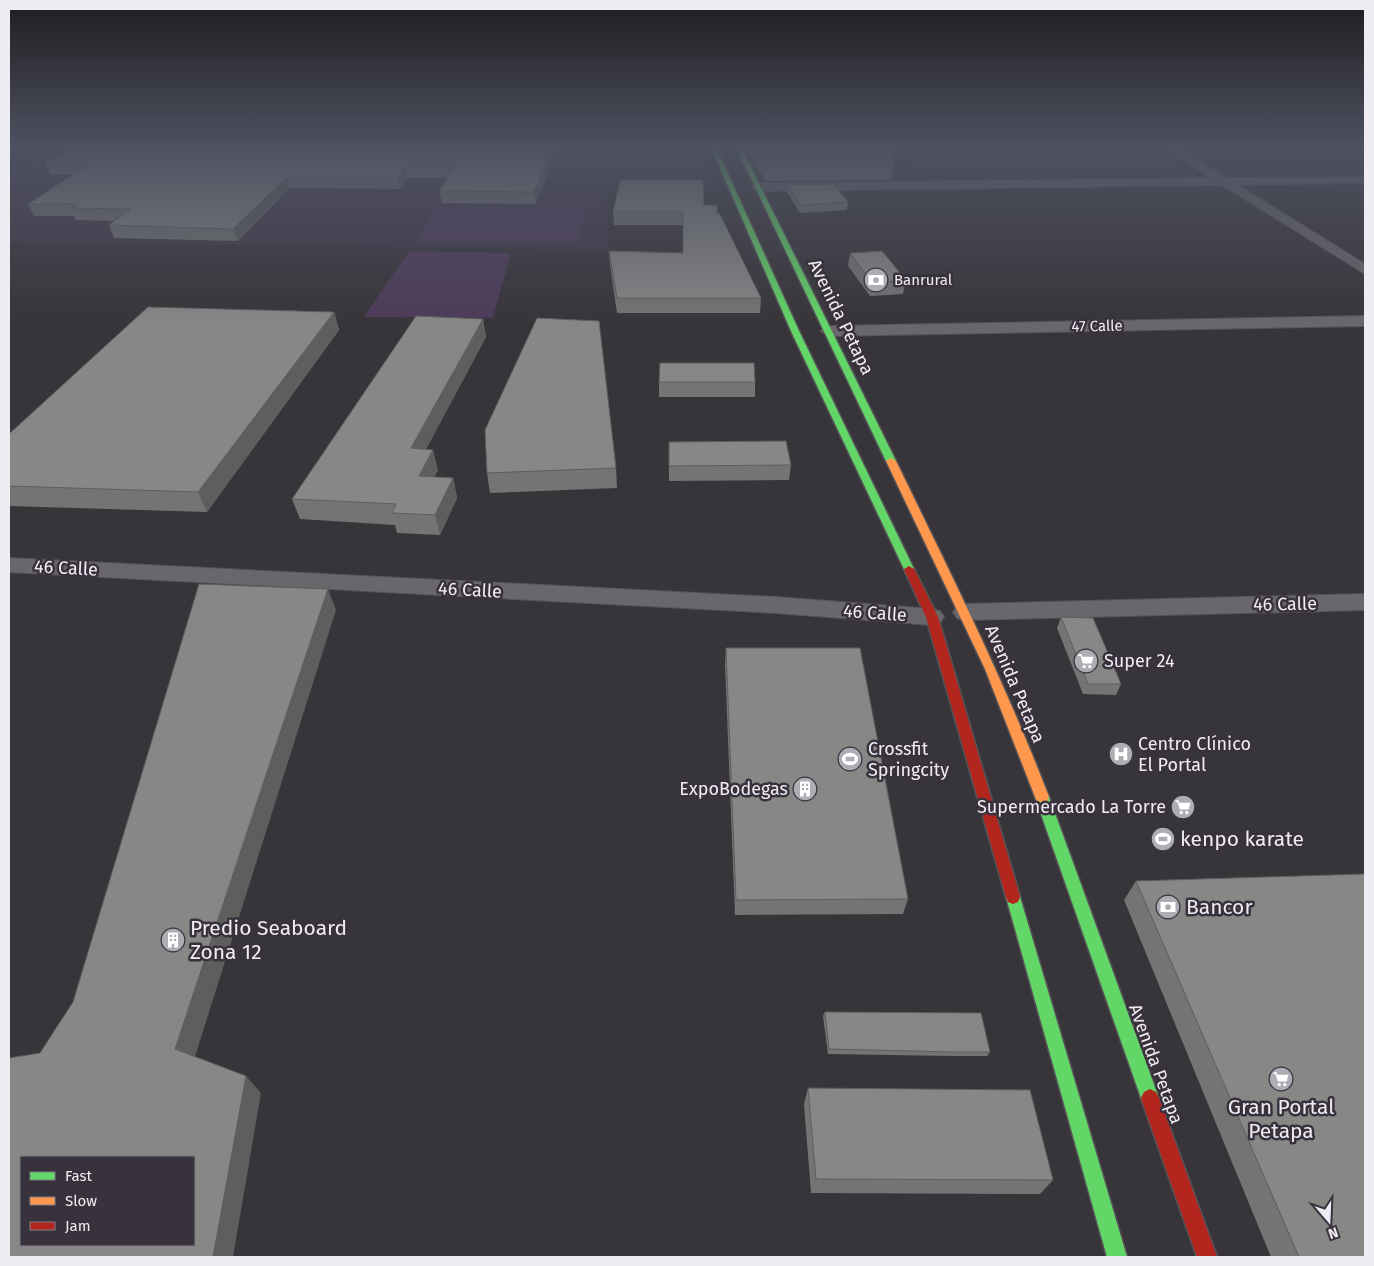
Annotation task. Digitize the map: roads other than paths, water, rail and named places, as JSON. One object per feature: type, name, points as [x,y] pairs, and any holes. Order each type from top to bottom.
[{"type":"main road","points":[[739,206],[938,620],[1117,1257]]},
{"type":"main road","name":"Avenida Petapa","points":[[767,206],[829,331],[962,621],[982,648],[1023,744],[1207,1257]]},
{"type":"main road","points":[[962,621],[982,648]]},
{"type":"street","points":[[1264,206],[1365,270]]},
{"type":"street","name":"47 Calle","points":[[829,331],[1365,321]]},
{"type":"street","name":"46 Calle","points":[[9,565],[776,606],[938,620]]},
{"type":"street","name":"46 Calle","points":[[962,621],[1365,602]]},
{"type":"place","name":"Banrural","points":[[876,280]]},
{"type":"place","name":"Super 24","points":[[1086,661]]},
{"type":"place","name":"Centro Clínico El Portal","points":[[1121,754]]},
{"type":"place","name":"Crossfit Springcity","points":[[850,759]]},
{"type":"place","name":"ExpoBodegas","points":[[805,789]]},
{"type":"place","name":"Supermercado La Torre","points":[[1183,807]]},
{"type":"place","name":"kenpo karate","points":[[1163,839]]},
{"type":"place","name":"Bancor","points":[[1168,907]]},
{"type":"place","name":"Predio Seaboard Zona 12","points":[[173,940]]},
{"type":"place","name":"Gran Portal Petapa","points":[[1281,1079]]}]
